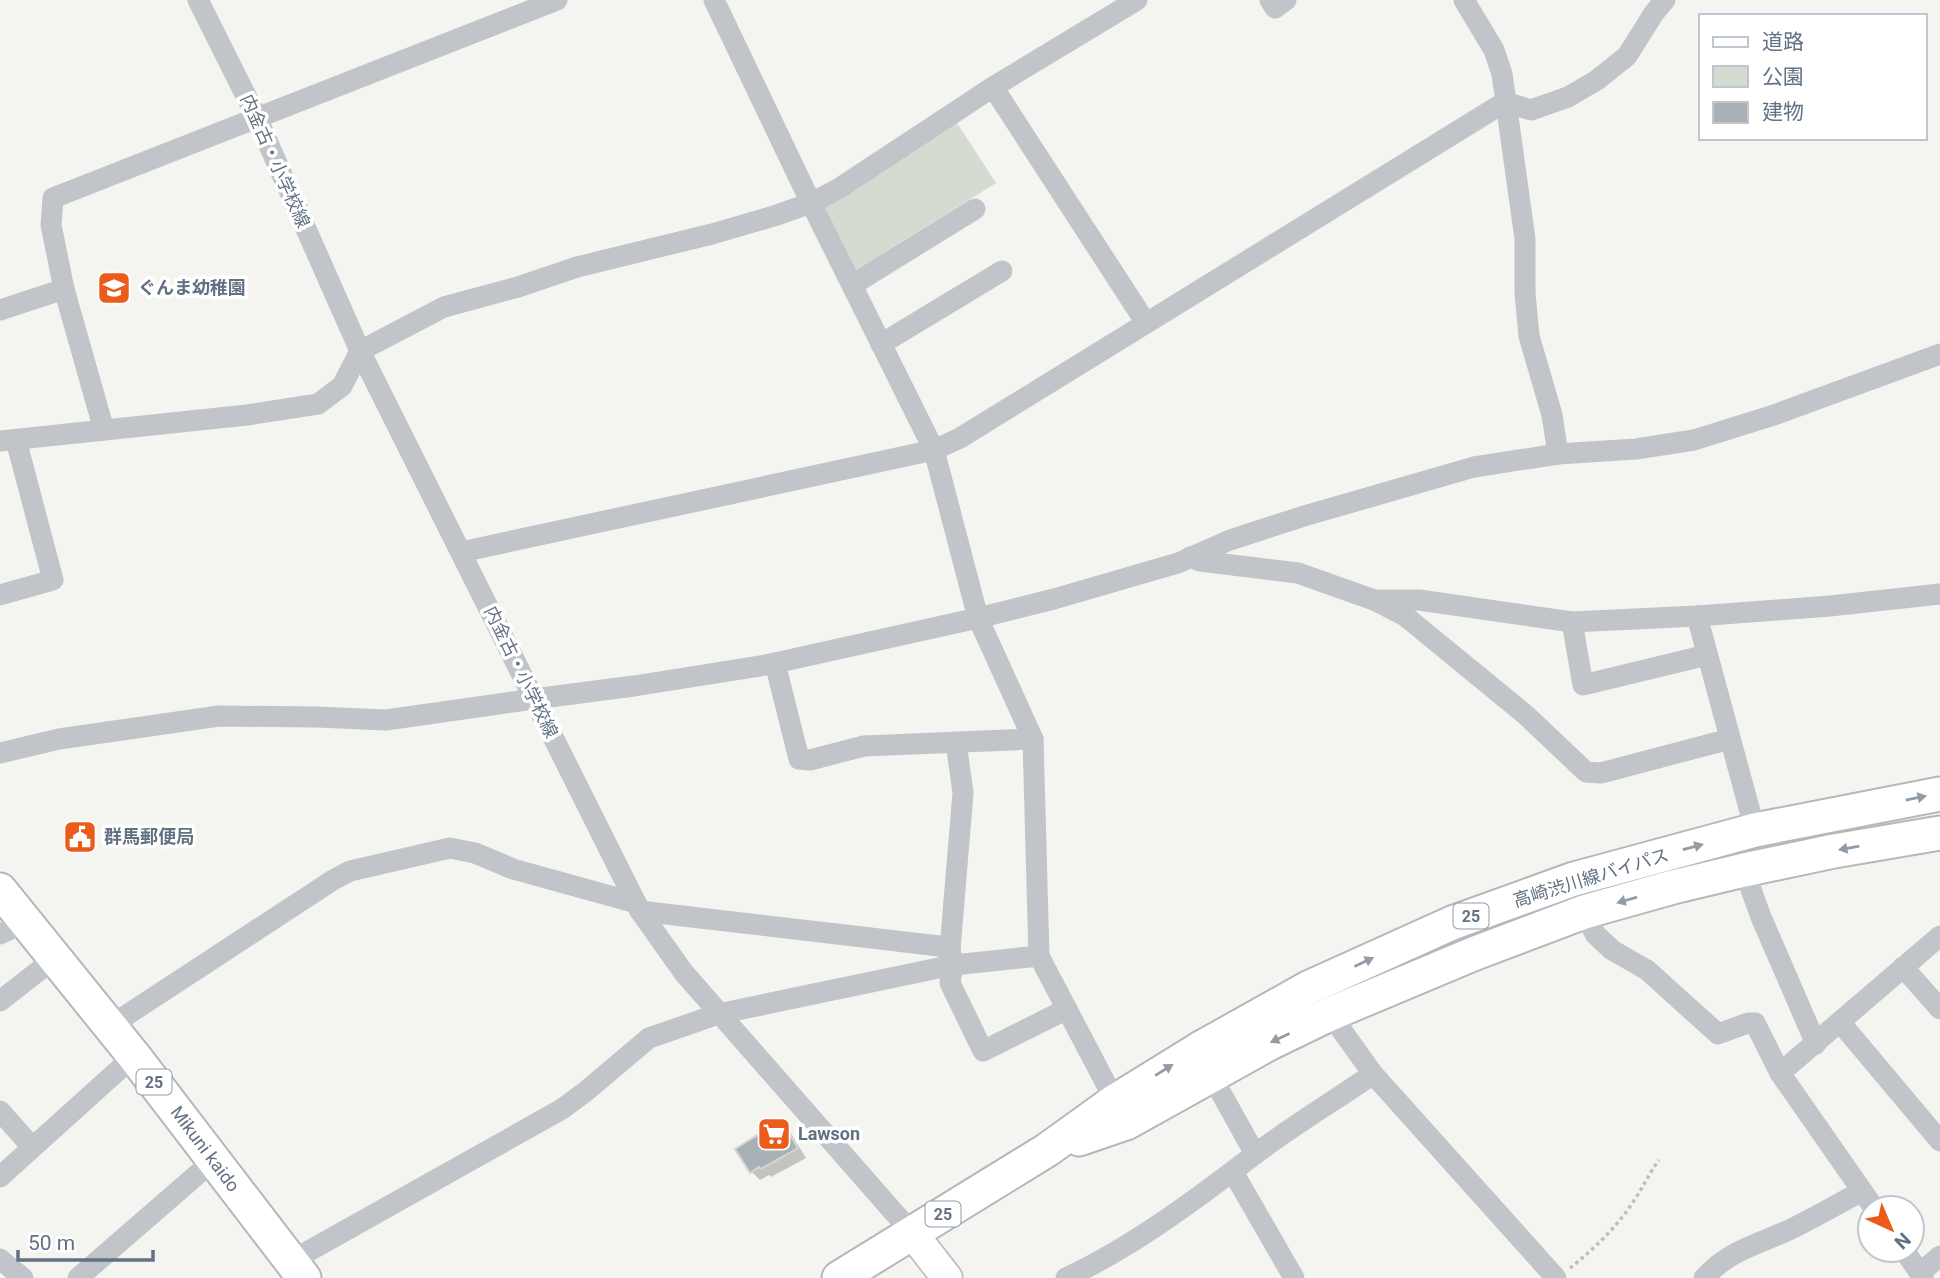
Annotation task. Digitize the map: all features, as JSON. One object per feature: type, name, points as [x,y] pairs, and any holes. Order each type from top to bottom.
[{"type":"main road","name":"高崎渋川線バイパス","points":[[839,1278],[1047,1150],[1115,1101],[1200,1048],[1311,987],[1452,923],[1574,879],[1755,830],[1940,794]]},
{"type":"main road","name":"高崎渋川線バイパス","points":[[1047,1150],[1126,1123],[1268,1044],[1330,1014],[1462,958],[1584,912],[1673,887],[1834,851],[1936,840]]},
{"type":"main road","name":"Mikuni kaido","points":[[0,890],[13,928],[54,959],[110,1026],[298,1269]]},
{"type":"street","name":"内金古・小学校線","points":[[198,0],[257,118],[360,351],[638,907],[684,973],[718,1014],[912,1233],[947,1278]]},
{"type":"street","points":[[104,430],[64,289],[51,225],[53,198],[556,0]]},
{"type":"street","points":[[714,0],[934,450],[978,618],[1032,739],[1039,957],[1115,1101]]},
{"type":"street","points":[[0,595],[53,580],[8,440],[247,415],[318,404],[342,386],[360,351],[444,307],[578,267],[749,223],[811,203],[838,189],[993,87],[1137,0]]},
{"type":"street","points":[[1270,0],[1275,8],[1286,0]]},
{"type":"street","points":[[1464,0],[1494,50],[1502,74],[1525,239],[1525,293],[1529,336],[1552,415],[1558,454]]},
{"type":"street","points":[[461,552],[934,450],[960,438],[1505,102],[1531,110],[1568,97],[1597,80],[1627,56],[1665,0]]},
{"type":"street","points":[[993,87],[1146,323]]},
{"type":"street","points":[[852,285],[975,209]]},
{"type":"street","points":[[881,344],[1002,271]]},
{"type":"street","points":[[0,310],[64,289]]},
{"type":"street","points":[[0,753],[59,739],[219,716],[386,720],[634,687],[775,663],[978,618],[1079,592],[1178,563],[1255,532],[1474,467],[1558,454],[1636,449],[1694,440],[1773,415],[1940,354]]},
{"type":"street","points":[[1190,557],[1200,561],[1298,573],[1374,600],[1405,616],[1527,716],[1586,772],[1601,773],[1730,739]]},
{"type":"street","points":[[1374,600],[1419,600],[1572,622],[1830,606],[1940,594]]},
{"type":"street","points":[[1697,616],[1755,830]]},
{"type":"street","points":[[1572,622],[1583,685],[1707,655]]},
{"type":"street","points":[[775,663],[799,759],[810,760],[864,746],[1032,739]]},
{"type":"street","points":[[956,742],[964,793],[950,983],[983,1051],[1067,1009]]},
{"type":"street","points":[[110,1026],[350,871],[450,848],[475,853],[513,869],[638,907],[925,944],[951,957]]},
{"type":"street","points":[[1744,870],[1761,917],[1816,1044]]},
{"type":"street","points":[[1584,912],[1595,934],[1612,950],[1647,970],[1718,1034],[1755,1023],[1780,1073],[1864,1194]]},
{"type":"street","points":[[1780,1073],[1940,936]]},
{"type":"street","points":[[298,1269],[562,1109],[585,1093],[649,1038],[718,1014],[951,957],[1039,957]]},
{"type":"street","points":[[0,1001],[54,959]]},
{"type":"street","points":[[1903,967],[1940,1009]]},
{"type":"street","points":[[1330,1014],[1373,1074],[1561,1274]]},
{"type":"street","points":[[1840,1023],[1940,1141]]},
{"type":"street","points":[[0,1177],[134,1056]]},
{"type":"street","points":[[1066,1278],[1124,1246],[1373,1074]]},
{"type":"street","points":[[1212,1075],[1255,1154]]},
{"type":"street","points":[[0,1111],[32,1147]]},
{"type":"street","points":[[78,1278],[214,1160]]},
{"type":"street","points":[[1233,1172],[1294,1278]]},
{"type":"street","points":[[1704,1278],[1731,1254],[1856,1205]]},
{"type":"street","points":[[1921,1275],[1940,1256]]},
{"type":"street","points":[[0,1259],[23,1278]]},
{"type":"path","points":[[1561,1274],[1594,1249],[1612,1230],[1635,1199],[1658,1160]]},
{"type":"green space","points":[[957,123],[996,183],[853,272],[822,213],[825,206]]},
{"type":"building","name":"Lawson","points":[[781,1120],[798,1148],[750,1173],[735,1149]]},
{"type":"place","name":"ぐんま幼稚園","points":[[114,288]]},
{"type":"place","name":"群馬郵便局","points":[[80,837]]},
{"type":"place","name":"Lawson","points":[[774,1134]]}]
